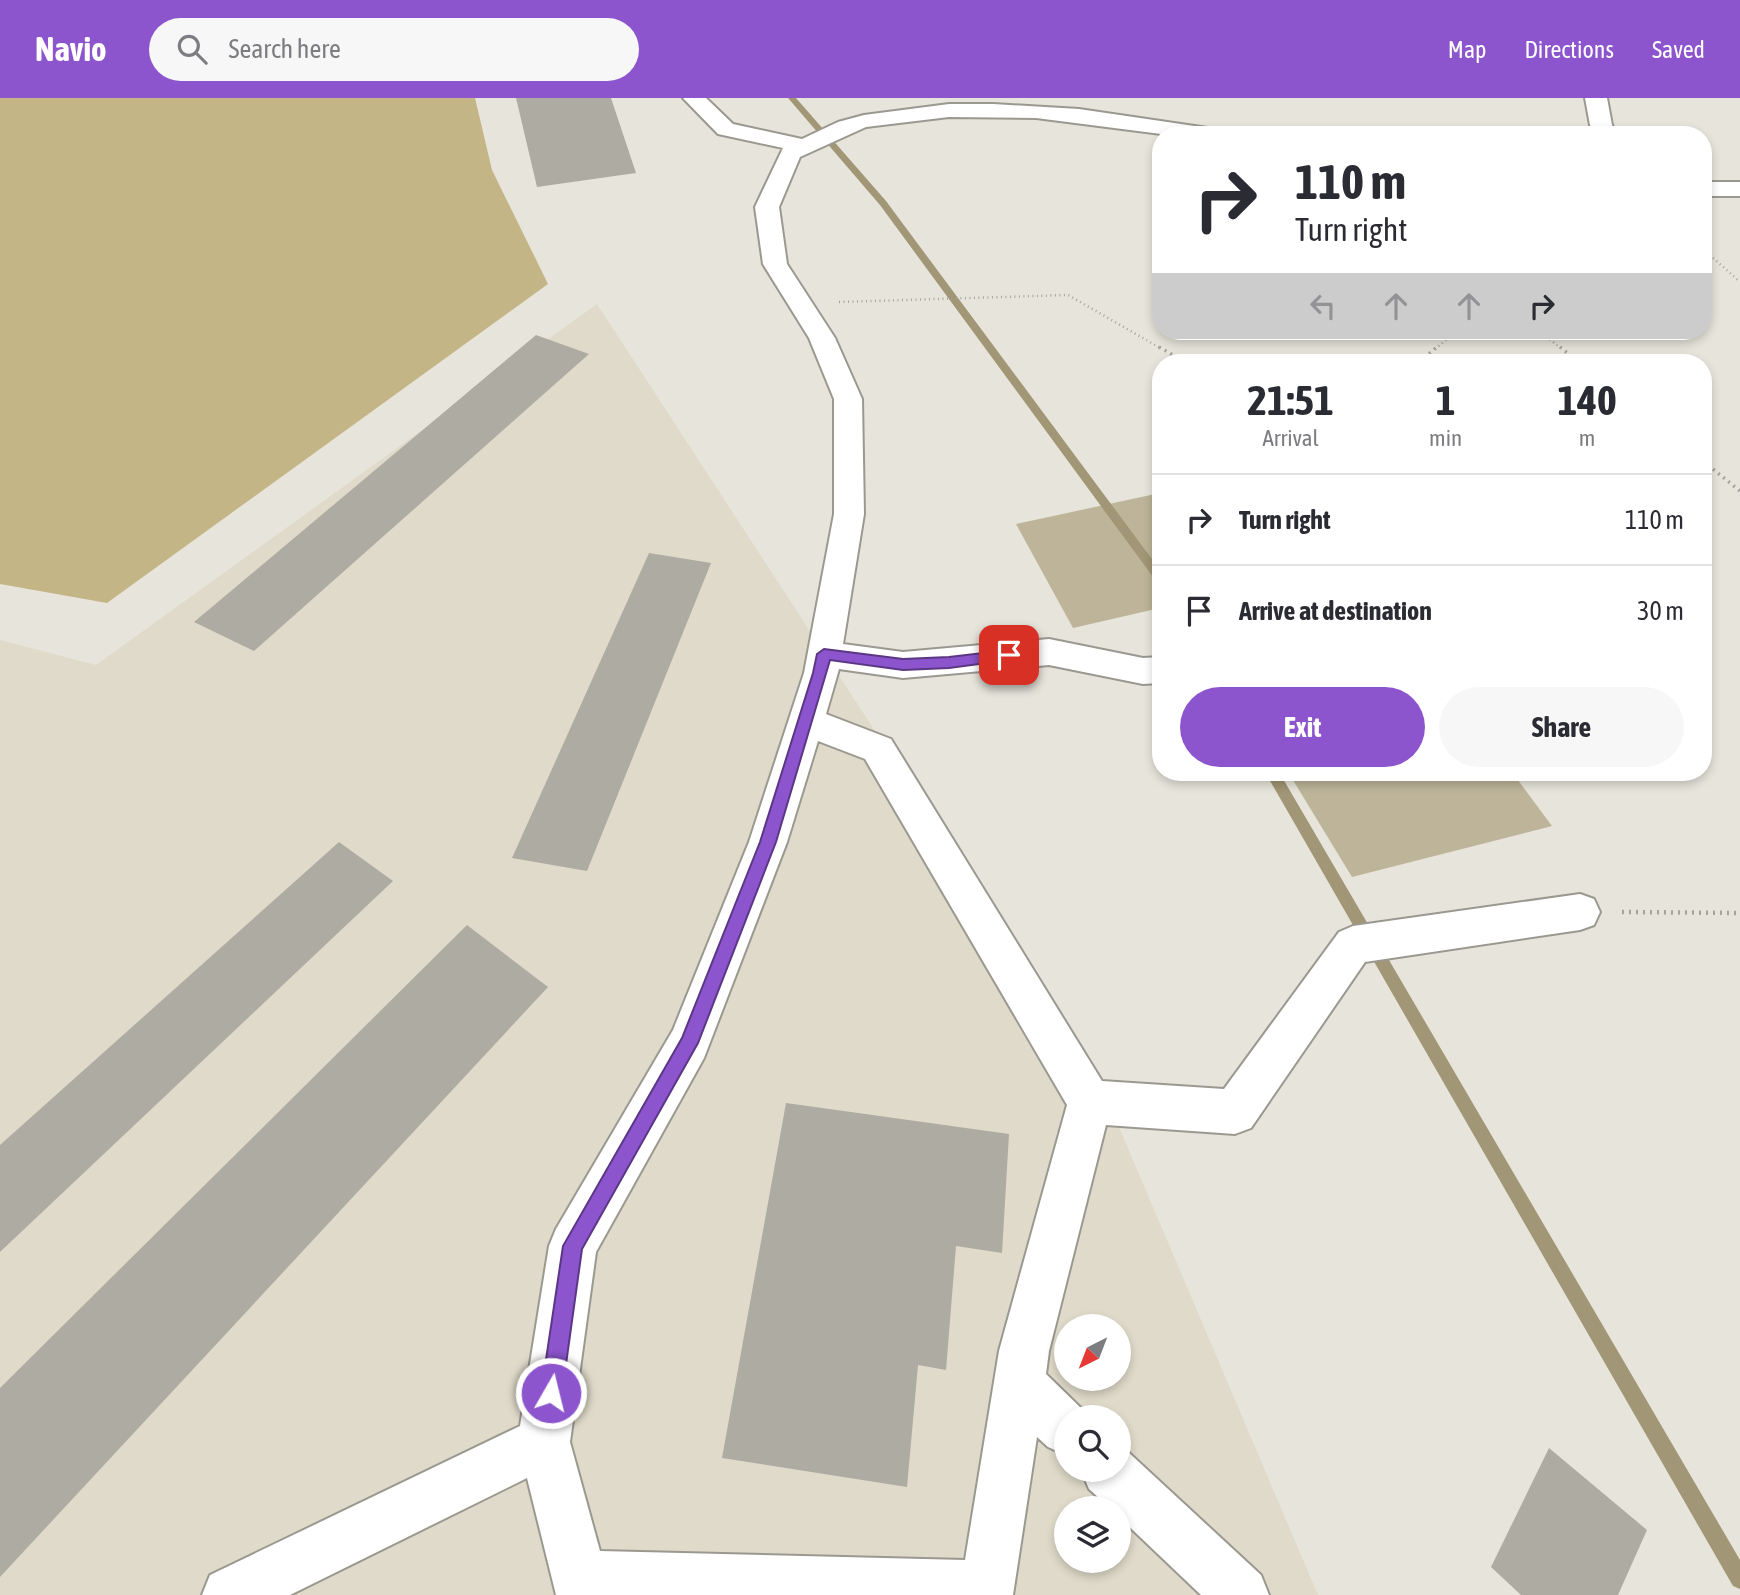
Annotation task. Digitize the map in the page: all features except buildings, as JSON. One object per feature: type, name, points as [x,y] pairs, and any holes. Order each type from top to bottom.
[{"type":"street","points":[[694,98],[726,129],[805,146]]},
{"type":"street","points":[[1596,98],[1602,126]]},
{"type":"street","points":[[806,721],[878,749],[1090,1102],[1024,1351],[988,1588],[582,1586],[544,1442],[573,1246],[689,1043],[768,842],[824,654],[849,514],[848,399],[822,338],[775,264],[767,207],[790,153],[862,121],[926,109],[988,106],[1073,113],[1153,126]]},
{"type":"street","points":[[1712,188],[1740,189]]},
{"type":"street","points":[[824,654],[903,665],[1049,652],[1143,671],[1152,670]]},
{"type":"street","points":[[1090,1102],[1235,1112],[1353,945],[1580,912]]},
{"type":"street","points":[[1019,1384],[1054,1418]]},
{"type":"street","points":[[230,1595],[544,1442]]},
{"type":"street","points":[[1121,1482],[1241,1595]]},
{"type":"path","points":[[1712,257],[1740,282]]},
{"type":"path","points":[[800,303],[1068,295],[1171,354]]},
{"type":"path","points":[[1429,354],[1446,340]]},
{"type":"path","points":[[1550,340],[1568,354]]},
{"type":"path","points":[[1712,468],[1740,491]]},
{"type":"path","points":[[1580,912],[1740,913]]},
{"type":"shaded area","points":[[0,98],[475,98],[492,170],[548,284],[107,603],[0,584]]},
{"type":"shaded area","points":[[597,304],[1093,1066],[1318,1595],[0,1595],[0,640],[96,665]]},
{"type":"shaded area","points":[[1152,495],[1152,610],[1073,628],[1016,524]]},
{"type":"shaded area","points":[[1293,781],[1519,781],[1552,826],[1352,877]]},
{"type":"waterway","points":[[792,98],[883,203],[1152,567]]},
{"type":"waterway","points":[[1277,781],[1740,1579]]},
{"type":"route","points":[[551,1393],[573,1246],[689,1043],[768,842],[821,673],[824,654],[903,665],[949,663],[1009,655]]}]
